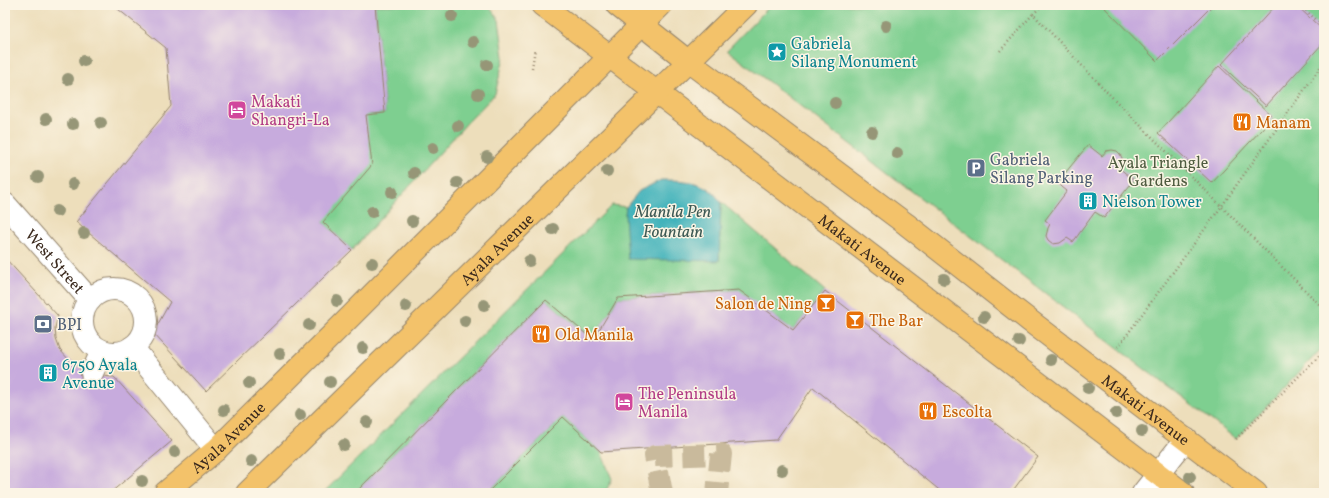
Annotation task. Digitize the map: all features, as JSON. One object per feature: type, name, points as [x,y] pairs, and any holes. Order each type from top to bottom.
[{"type":"main road","name":"Makati Avenue","points":[[542,5],[608,57],[1183,493]]},
{"type":"main road","name":"Makati Avenue","points":[[617,5],[689,62],[906,224],[1030,321],[1256,493]]},
{"type":"main road","name":"Ayala Avenue","points":[[165,493],[216,450],[661,5]]},
{"type":"main road","name":"Ayala Avenue","points":[[247,493],[746,5]]},
{"type":"street","name":"West Street","points":[[5,204],[90,300]]},
{"type":"street","name":"West Street","points":[[102,351],[94,346],[87,338],[83,328],[82,318],[84,308],[90,300],[98,293],[109,289],[120,289],[130,293],[138,300],[144,309],[146,320],[144,331],[140,340],[132,347]]},
{"type":"street","points":[[92,373],[102,351],[112,353],[122,352],[132,347],[216,450]]},
{"type":"street","points":[[1143,493],[1186,440]]},
{"type":"path","points":[[1000,52],[1033,14],[1043,5]]},
{"type":"path","points":[[1300,5],[1324,26]]},
{"type":"path","points":[[1033,14],[1110,95],[1324,309]]},
{"type":"path","points":[[532,68],[535,49]]},
{"type":"path","points":[[1118,347],[1221,207],[1324,62]]},
{"type":"path","points":[[1236,439],[1324,351]]},
{"type":"green space","points":[[375,5],[488,5],[499,20],[504,57],[495,94],[352,250],[323,222],[366,115],[385,113]]},
{"type":"green space","name":"Ayala Triangle Gardens","points":[[771,5],[1324,5],[1324,346],[1236,439],[727,50]]},
{"type":"green space","points":[[721,202],[825,291],[793,330],[738,290],[618,298],[593,340],[546,300],[355,493],[323,493],[612,205],[626,207],[625,215],[719,261]]},
{"type":"green space","points":[[563,417],[601,452],[612,479],[605,493],[487,493]]},
{"type":"water","name":"Manila Pen Fountain","points":[[661,180],[693,182],[699,184],[710,190],[721,202],[719,261],[628,259],[625,215],[626,207],[639,191]]},
{"type":"building","points":[[113,5],[375,5],[385,113],[366,115],[372,165],[323,222],[352,250],[206,391],[153,333],[170,302],[76,222],[171,106],[166,48]]},
{"type":"building","points":[[1102,5],[1213,5],[1157,61]]},
{"type":"building","points":[[1276,5],[1296,5],[1324,31],[1324,42],[1266,106],[1221,65]]},
{"type":"building","points":[[1219,66],[1273,117],[1212,183],[1158,133]]},
{"type":"building","name":"Nielson Tower","points":[[1088,145],[1102,156],[1106,151],[1117,151],[1122,158],[1122,163],[1119,168],[1134,180],[1104,218],[1095,212],[1073,242],[1067,238],[1060,243],[1053,244],[1046,236],[1050,224],[1045,220],[1067,191],[1057,183]]},
{"type":"building","name":"6750 Ayala Avenue","points":[[5,258],[58,316],[55,328],[56,339],[60,350],[70,361],[83,370],[100,376],[114,377],[172,441],[110,493],[5,493]]},
{"type":"building","name":"The Peninsula Manila","points":[[739,290],[793,330],[825,291],[1038,457],[1011,493],[943,493],[813,387],[776,440],[601,452],[563,417],[487,493],[355,493],[546,300],[593,340],[618,298]]},
{"type":"tunnel","points":[[662,493],[655,456],[721,454],[717,493]]},
{"type":"place","name":"Gabriela Silang Monument","points":[[777,52]]},
{"type":"place","name":"Makati Shangri-La","points":[[237,110]]},
{"type":"place","name":"Manam","points":[[1242,122]]},
{"type":"place","name":"Gabriela Silang Parking","points":[[976,168]]},
{"type":"place","name":"Nielson Tower","points":[[1088,201]]},
{"type":"place","name":"Salon de Ning","points":[[826,303]]},
{"type":"place","name":"The Bar","points":[[855,320]]},
{"type":"place","name":"BPI","points":[[43,324]]},
{"type":"place","name":"Old Manila","points":[[541,334]]},
{"type":"place","name":"6750 Ayala Avenue","points":[[48,373]]},
{"type":"place","name":"The Peninsula Manila","points":[[624,402]]},
{"type":"place","name":"Escolta","points":[[928,411]]}]
